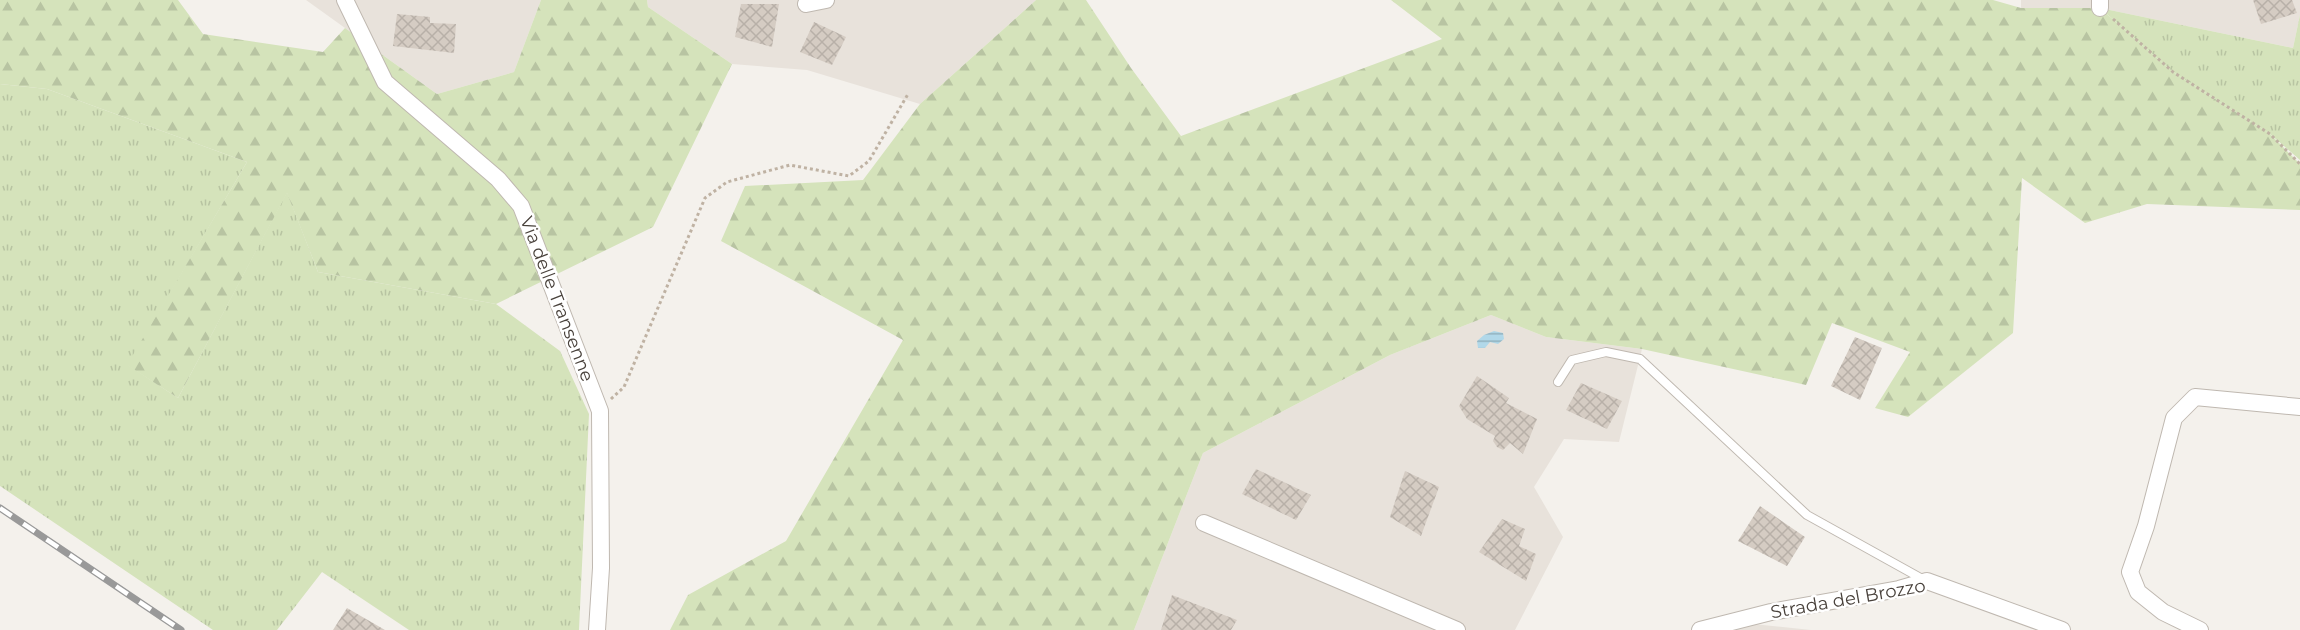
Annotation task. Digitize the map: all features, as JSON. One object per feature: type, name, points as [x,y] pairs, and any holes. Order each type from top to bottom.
[{"type":"street","name":"Via delle Transenne","points":[[345,0],[385,82],[498,179],[521,206],[600,411],[601,568],[597,630]]},
{"type":"street","points":[[806,4],[826,0]]},
{"type":"street","points":[[2200,630],[2163,612],[2138,592],[2130,572],[2146,526],[2174,418],[2195,397],[2300,406]]},
{"type":"street","points":[[1204,523],[1457,630]]},
{"type":"street","name":"Strada del Brozzo","points":[[1700,630],[1771,612],[1899,589],[1927,581],[2062,630]]},
{"type":"lane","points":[[1558,382],[1572,360],[1606,352],[1640,359],[1807,514],[1927,581]]},
{"type":"path","points":[[2100,4],[2173,72],[2270,134],[2300,164]]},
{"type":"path","points":[[600,411],[624,387],[705,198],[727,182],[790,165],[849,176],[869,161],[908,94]]},
{"type":"shaded area","points":[[306,0],[541,0],[514,72],[437,94]]},
{"type":"shaded area","points":[[647,0],[1036,0],[920,104],[807,70],[732,64],[648,7]]},
{"type":"shaded area","points":[[2021,0],[2300,0],[2300,15],[2293,48],[2100,8],[2021,8]]},
{"type":"shaded area","points":[[1491,315],[1546,337],[1642,349],[1619,442],[1564,439],[1534,487],[1563,537],[1515,630],[1134,630],[1203,453],[1390,355]]},
{"type":"shaded area","points":[[1733,622],[1811,630],[1709,630]]},
{"type":"green space","points":[[0,0],[178,0],[203,34],[323,52],[345,28],[437,94],[514,72],[541,0],[647,0],[648,7],[732,64],[653,227],[496,304],[318,272],[287,193],[178,398],[127,365],[247,162],[47,89],[0,84]]},
{"type":"green space","points":[[1036,0],[1086,0],[1131,68],[1181,136],[1442,39],[1391,0],[1993,0],[2021,8],[2100,8],[2173,72],[2270,134],[2300,164],[2300,210],[2147,204],[2085,223],[2022,178],[2013,333],[1908,417],[1875,408],[1910,352],[1832,323],[1806,385],[1642,349],[1546,337],[1491,315],[1390,355],[1203,453],[1134,630],[670,630],[688,595],[786,541],[903,340],[721,241],[745,186],[863,180],[920,104]]},
{"type":"green space","points":[[2100,8],[2293,48],[2300,15],[2300,160],[2270,134],[2173,72]]},
{"type":"green space","points":[[0,84],[47,89],[247,162],[128,365],[178,398],[287,192],[318,272],[496,304],[560,351],[589,414],[579,630],[409,630],[322,572],[277,630],[213,630],[0,486]]},
{"type":"water","points":[[1494,331],[1503,333],[1504,339],[1498,344],[1490,342],[1485,348],[1478,348],[1477,341]]},
{"type":"building","points":[[2253,0],[2292,0],[2297,13],[2261,24]]},
{"type":"building","points":[[741,4],[779,4],[772,47],[735,37]]},
{"type":"building","points":[[397,14],[430,17],[430,23],[456,24],[454,53],[393,46]]},
{"type":"building","points":[[814,22],[846,37],[832,65],[800,52]]},
{"type":"building","points":[[1855,337],[1882,348],[1860,400],[1831,386]]},
{"type":"building","points":[[1477,376],[1509,398],[1506,403],[1537,419],[1523,454],[1510,443],[1503,450],[1497,447],[1493,441],[1495,436],[1467,419],[1459,406]]},
{"type":"building","points":[[1581,383],[1622,401],[1607,429],[1566,410]]},
{"type":"building","points":[[1256,469],[1311,495],[1296,520],[1242,494]]},
{"type":"building","points":[[1405,471],[1439,487],[1421,536],[1390,517]]},
{"type":"building","points":[[1760,506],[1805,537],[1787,566],[1738,541]]},
{"type":"building","points":[[1502,519],[1525,529],[1519,546],[1536,554],[1526,581],[1479,552]]},
{"type":"building","points":[[1172,595],[1237,620],[1231,630],[1161,630]]},
{"type":"building","points":[[347,608],[385,630],[333,630]]},
{"type":"railway","points":[[0,508],[181,630]]}]
